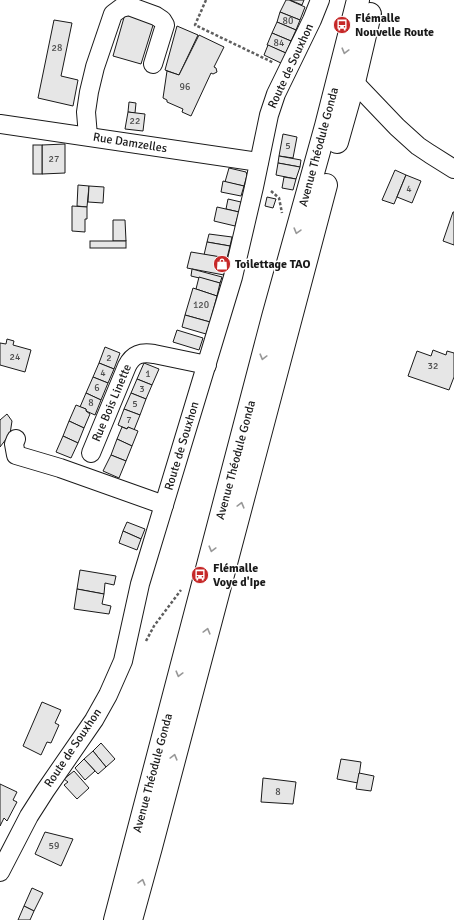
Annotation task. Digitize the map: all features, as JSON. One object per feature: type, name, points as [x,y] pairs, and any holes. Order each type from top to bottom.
[{"type":"main road","name":"Avenue Théodule Gonda","points":[[131,920],[316,218],[346,80],[358,0]]},
{"type":"main road","name":"Avenue Théodule Gonda","points":[[115,920],[273,316],[326,126],[346,80],[373,0]]},
{"type":"street","name":"Route de Souxhon","points":[[0,872],[45,791],[94,720],[117,677],[123,661],[140,584],[233,277],[270,111],[276,94],[312,20],[320,0]]},
{"type":"street","points":[[88,136],[86,112],[92,78],[113,14],[121,8],[129,6],[156,16],[162,20],[165,25],[153,64]]},
{"type":"street","points":[[346,80],[418,146],[454,169]]},
{"type":"street","name":"Rue Damzelles","points":[[0,124],[119,141],[258,166]]},
{"type":"street","name":"Rue Bois Linette","points":[[91,453],[130,360],[145,353],[207,365]]},
{"type":"street","points":[[10,451],[164,505]]},
{"type":"path","points":[[206,0],[195,25],[288,70]]},
{"type":"path","points":[[258,166],[268,178],[270,190],[279,198],[282,213],[295,205],[304,206]]},
{"type":"path","points":[[145,644],[154,626],[184,587],[193,581],[203,582]]},
{"type":"building","points":[[286,0],[305,7],[300,20],[280,12]]},
{"type":"building","points":[[290,0],[304,0],[302,5]]},
{"type":"building","points":[[280,12],[300,20],[296,30],[277,22]]},
{"type":"building","points":[[125,14],[154,22],[141,64],[113,56]]},
{"type":"building","points":[[54,20],[72,23],[61,76],[78,80],[73,106],[38,98]]},
{"type":"building","points":[[277,22],[296,30],[291,41],[272,33]]},
{"type":"building","points":[[177,26],[198,35],[179,75],[165,70]]},
{"type":"building","points":[[272,33],[291,41],[286,53],[267,45]]},
{"type":"building","points":[[199,35],[224,47],[214,67],[216,68],[217,72],[213,74],[211,73],[191,116],[182,112],[183,109],[167,102],[167,100],[163,98],[167,71],[179,75]]},
{"type":"building","points":[[268,45],[288,54],[283,64],[264,55]]},
{"type":"building","points":[[129,102],[136,103],[135,113],[128,112]]},
{"type":"building","points":[[128,112],[145,114],[143,131],[125,129]]},
{"type":"building","points":[[283,134],[297,137],[293,158],[279,156]]},
{"type":"building","points":[[65,144],[65,173],[42,174],[42,145]]},
{"type":"building","points":[[33,145],[42,145],[42,174],[33,174]]},
{"type":"building","points":[[279,156],[301,160],[300,167],[278,163]]},
{"type":"building","points":[[278,163],[300,167],[296,179],[276,175]]},
{"type":"building","points":[[229,168],[246,172],[247,175],[244,186],[225,182]]},
{"type":"building","points":[[395,170],[406,175],[394,204],[382,200]]},
{"type":"building","points":[[406,175],[421,181],[412,203],[397,197]]},
{"type":"building","points":[[284,177],[296,179],[293,190],[282,188]]},
{"type":"building","points":[[223,181],[244,186],[241,196],[221,192]]},
{"type":"building","points":[[78,185],[89,186],[87,207],[77,206]]},
{"type":"building","points":[[89,186],[104,187],[103,203],[88,202]]},
{"type":"building","points":[[267,197],[276,199],[273,208],[265,206]]},
{"type":"building","points":[[228,199],[241,202],[239,212],[226,209]]},
{"type":"building","points":[[72,206],[87,207],[85,232],[72,231]]},
{"type":"building","points":[[217,207],[239,212],[235,226],[214,221]]},
{"type":"building","points":[[454,212],[454,245],[443,241]]},
{"type":"building","points":[[113,220],[125,220],[126,241],[113,241]]},
{"type":"building","points":[[209,234],[232,237],[230,246],[207,242]]},
{"type":"building","points":[[90,241],[126,241],[126,248],[90,248]]},
{"type":"building","points":[[207,242],[230,246],[227,258],[204,255]]},
{"type":"building","points":[[191,252],[227,258],[224,275],[187,268]]},
{"type":"building","points":[[192,269],[222,277],[220,283],[191,276]]},
{"type":"building","points":[[199,277],[220,283],[217,296],[196,289]]},
{"type":"building","points":[[193,288],[217,296],[210,322],[185,315]]},
{"type":"building","points":[[185,315],[210,322],[206,334],[182,327]]},
{"type":"building","points":[[177,330],[203,338],[199,350],[173,342]]},
{"type":"building","points":[[7,339],[14,341],[13,345],[31,350],[25,372],[0,365],[0,343],[6,344]]},
{"type":"building","points":[[105,347],[120,353],[114,369],[99,363]]},
{"type":"building","points":[[433,350],[446,355],[447,351],[454,353],[454,377],[449,390],[408,376],[417,351],[431,356]]},
{"type":"building","points":[[99,363],[114,369],[108,383],[93,377]]},
{"type":"building","points":[[144,363],[159,369],[152,385],[137,379]]},
{"type":"building","points":[[93,377],[108,383],[101,400],[86,393]]},
{"type":"building","points":[[137,379],[152,385],[146,399],[131,393]]},
{"type":"building","points":[[86,393],[101,400],[95,415],[80,407]]},
{"type":"building","points":[[131,393],[146,399],[140,415],[124,409]]},
{"type":"building","points":[[76,405],[86,409],[86,411],[90,414],[84,428],[69,421]]},
{"type":"building","points":[[124,409],[140,415],[134,430],[118,425]]},
{"type":"building","points":[[7,414],[12,421],[10,434],[0,447],[0,420]]},
{"type":"building","points":[[69,421],[84,428],[78,443],[63,436]]},
{"type":"building","points":[[122,427],[127,429],[128,427],[138,431],[132,446],[117,439]]},
{"type":"building","points":[[63,436],[78,443],[71,458],[56,452]]},
{"type":"building","points":[[117,439],[132,446],[126,461],[111,455]]},
{"type":"building","points":[[111,455],[126,461],[119,478],[103,471]]},
{"type":"building","points":[[127,522],[145,529],[141,539],[123,531]]},
{"type":"building","points":[[123,531],[141,539],[137,550],[119,543]]},
{"type":"building","points":[[80,570],[116,576],[114,585],[105,583],[104,594],[77,589]]},
{"type":"building","points":[[77,589],[104,594],[102,604],[111,606],[109,614],[74,609]]},
{"type":"building","points":[[42,702],[61,710],[55,723],[59,725],[51,743],[47,742],[41,755],[23,746]]},
{"type":"building","points":[[101,743],[115,759],[106,767],[93,751]]},
{"type":"building","points":[[93,751],[106,767],[98,774],[84,759]]},
{"type":"building","points":[[84,759],[95,771],[85,780],[75,768]]},
{"type":"building","points":[[341,759],[361,762],[358,783],[337,779]]},
{"type":"building","points":[[74,771],[89,788],[77,799],[64,785],[68,782],[64,779]]},
{"type":"building","points":[[359,773],[374,776],[371,791],[356,789]]},
{"type":"building","points":[[263,778],[296,782],[293,804],[261,802]]},
{"type":"building","points":[[0,784],[17,792],[13,800],[17,802],[7,821],[4,818],[0,826]]},
{"type":"building","points":[[45,832],[73,839],[61,866],[35,854]]},
{"type":"building","points":[[32,888],[43,893],[34,911],[24,906]]},
{"type":"building","points":[[24,906],[34,911],[30,920],[18,920]]},
{"type":"place","name":"Flémalle Nouvelle Route","points":[[342,25]]},
{"type":"place","name":"Toilettage TAO","points":[[222,264]]},
{"type":"place","name":"Flémalle Voye d'Ipe","points":[[200,575]]}]
